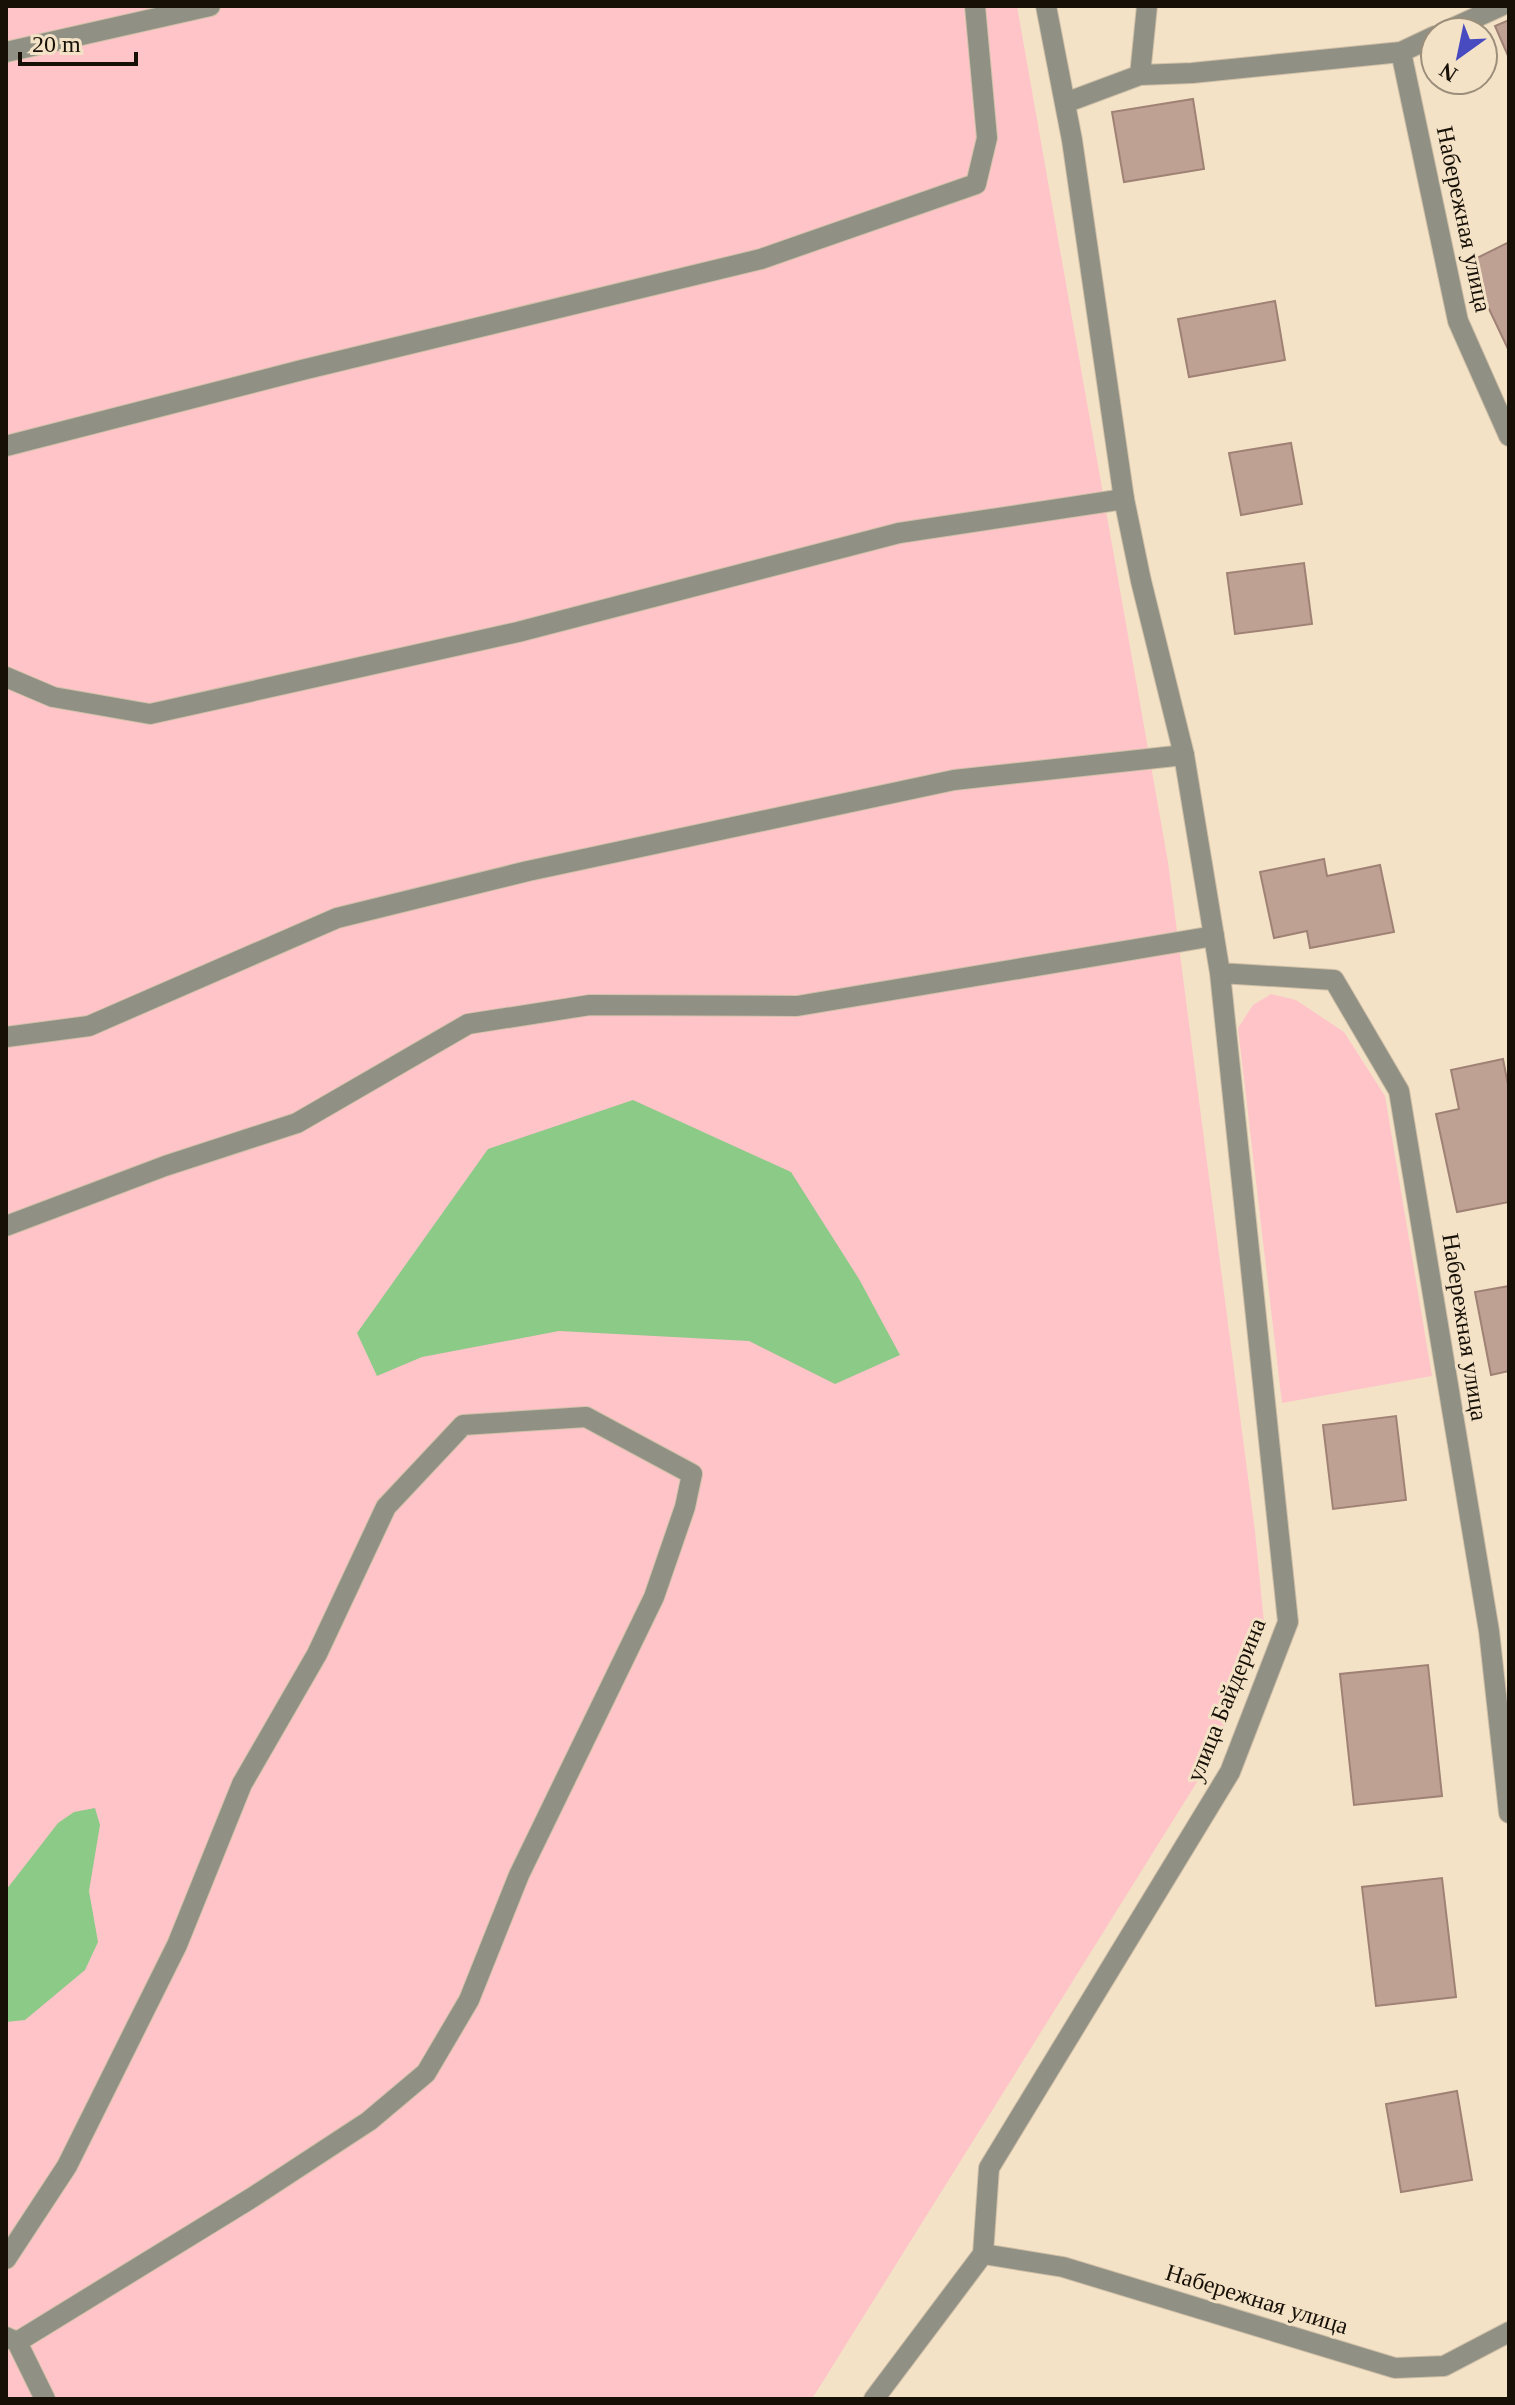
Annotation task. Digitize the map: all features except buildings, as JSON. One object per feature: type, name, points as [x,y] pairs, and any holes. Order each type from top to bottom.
[{"type":"street","points":[[6,52],[210,6]]},
{"type":"street","points":[[6,446],[302,370],[761,259],[976,184],[987,138],[975,6]]},
{"type":"street","name":"улица Байдерина","points":[[983,2254],[989,2168],[1230,1772],[1288,1622],[1220,973],[1184,755],[1124,499],[1065,103],[1046,6]]},
{"type":"street","points":[[1140,75],[1147,6]]},
{"type":"street","points":[[1479,16],[1501,6]]},
{"type":"street","points":[[1065,103],[1140,75],[1192,73],[1401,52],[1419,44]]},
{"type":"street","name":"Набережная улица","points":[[1401,52],[1458,321],[1509,436]]},
{"type":"street","points":[[6,677],[53,697],[150,714],[518,632],[899,533],[1124,499]]},
{"type":"street","points":[[6,1037],[89,1026],[337,918],[528,871],[954,780],[1184,755]]},
{"type":"street","points":[[6,1226],[165,1166],[297,1123],[468,1024],[590,1005],[797,1006],[1214,936]]},
{"type":"street","name":"Набережная улица","points":[[1220,973],[1334,980],[1399,1091],[1489,1631],[1509,1813]]},
{"type":"street","points":[[6,2259],[67,2166],[177,1945],[242,1784],[317,1654],[386,1507],[463,1425],[586,1417],[692,1474],[685,1507],[654,1597],[519,1875],[469,2000],[426,2073],[356,2129],[253,2197],[12,2339],[45,2399]]},
{"type":"street","points":[[874,2399],[983,2254]]},
{"type":"street","name":"Набережная улица","points":[[983,2254],[1063,2267],[1395,2368],[1444,2366],[1509,2332]]},
{"type":"shaded area","points":[[6,6],[1017,6],[1168,862],[1255,1531],[1264,1622],[1212,1758],[812,2399],[6,2399]]},
{"type":"shaded area","points":[[1271,994],[1296,1000],[1344,1032],[1385,1096],[1432,1376],[1282,1403],[1238,1028],[1253,1005]]},
{"type":"shaded area","points":[[633,1100],[791,1172],[859,1279],[900,1355],[835,1384],[749,1341],[559,1331],[422,1357],[377,1376],[357,1333],[488,1149]]},
{"type":"shaded area","points":[[95,1808],[100,1825],[89,1891],[98,1942],[85,1970],[25,2020],[6,2022],[6,1890],[58,1823],[74,1812]]}]
